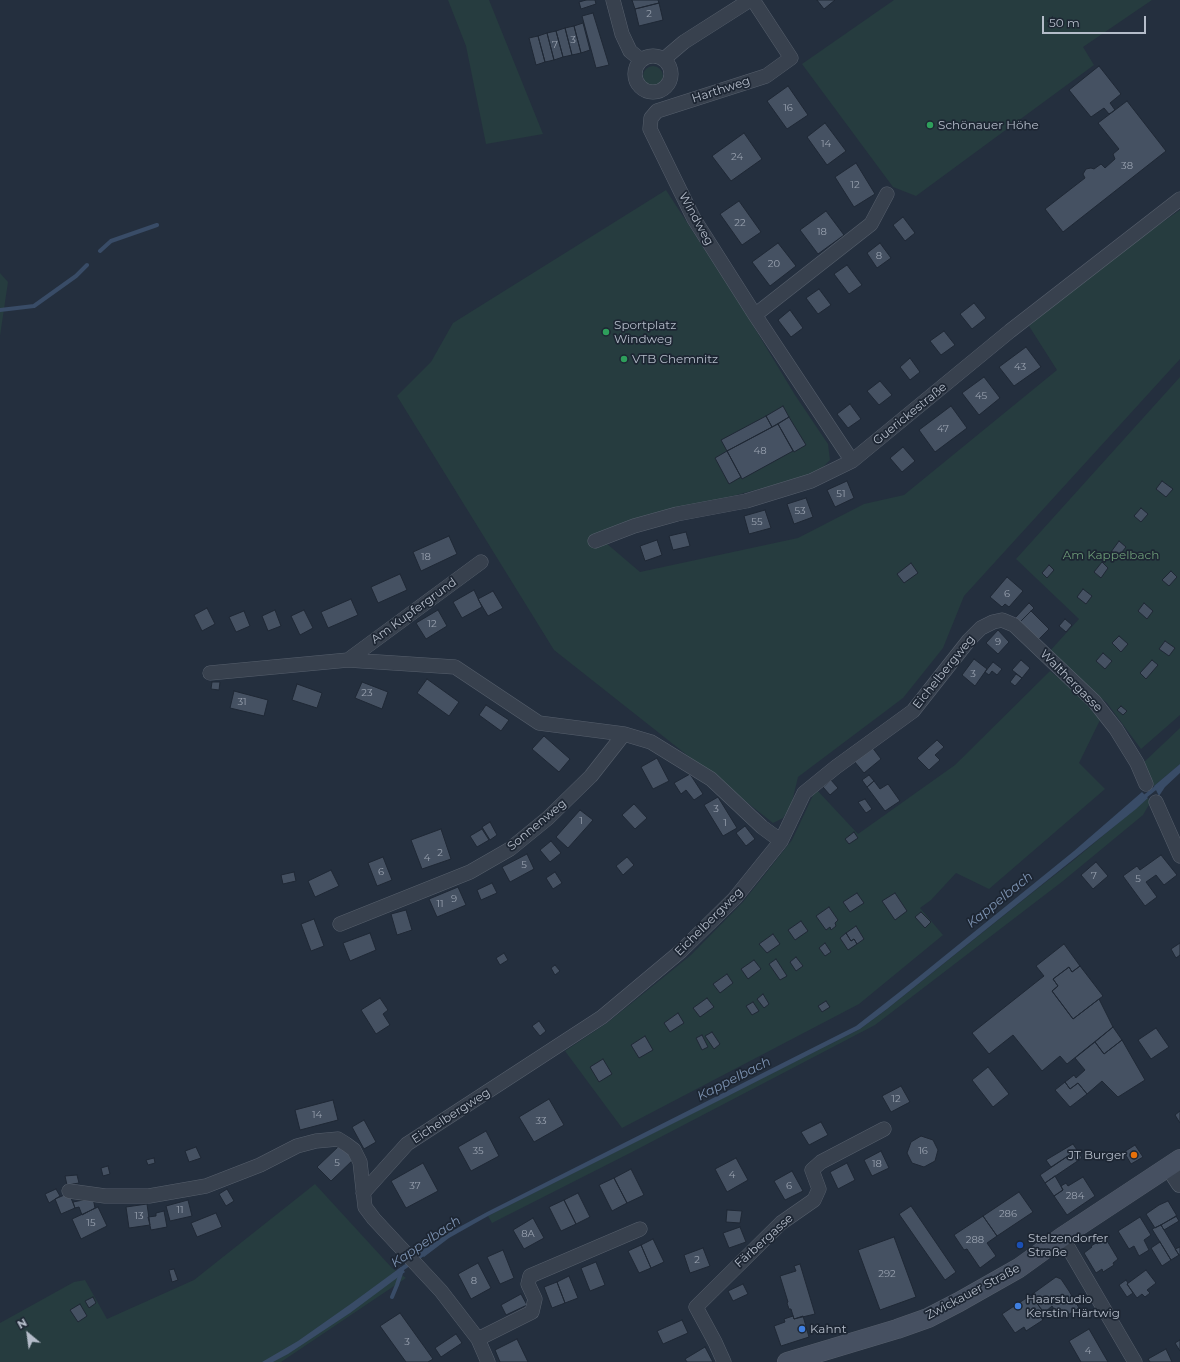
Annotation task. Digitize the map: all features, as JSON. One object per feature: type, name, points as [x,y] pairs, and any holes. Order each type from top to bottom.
[{"type":"main road","name":"Zwickauer Straße","points":[[787,1362],[828,1356],[928,1318],[1019,1268],[1062,1237],[1174,1163]]},
{"type":"street","points":[[613,0],[622,34],[630,51],[641,60]]},
{"type":"street","points":[[664,59],[684,42],[751,0]]},
{"type":"street","name":"Harthweg","points":[[651,118],[657,111],[766,76],[791,58],[751,0]]},
{"type":"street","points":[[655,55],[664,59],[670,69],[670,81],[662,89],[651,92],[640,87],[637,82],[635,70],[641,60],[655,55]]},
{"type":"street","name":"Windweg","points":[[651,118],[650,129],[694,219],[755,315],[852,461]]},
{"type":"street","points":[[755,315],[871,224],[887,194]]},
{"type":"street","name":"Guerickestraße","points":[[595,541],[634,526],[677,514],[746,501],[804,484],[852,461],[1010,331],[1180,199]]},
{"type":"street","name":"Am Kupfergrund","points":[[348,660],[481,562]]},
{"type":"street","name":"Eichelbergweg","points":[[363,1192],[406,1144],[602,1018],[681,951],[734,898],[781,841],[804,793],[836,767],[913,711],[969,640],[981,628],[993,622],[1002,620],[1014,625]]},
{"type":"street","name":"Walthergasse","points":[[1014,625],[1094,701],[1116,729],[1137,763],[1146,784]]},
{"type":"street","name":"Am Kupfergrund","points":[[210,673],[348,660],[455,667],[539,723],[624,734],[651,742],[711,779],[762,827],[781,841]]},
{"type":"street","name":"Sonnenweg","points":[[340,924],[470,872],[510,849],[548,818],[591,776],[624,734]]},
{"type":"street","points":[[1156,802],[1180,856]]},
{"type":"street","name":"Färbergasse","points":[[724,1362],[716,1342],[696,1307],[781,1223],[814,1200],[819,1189],[812,1170],[821,1162],[884,1129]]},
{"type":"street","points":[[69,1191],[105,1196],[149,1196],[206,1186],[260,1165],[297,1146],[316,1141],[338,1139],[354,1150],[360,1162],[365,1207],[400,1248],[441,1291],[478,1340],[488,1362]]},
{"type":"street","points":[[1174,1163],[1180,1184]]},
{"type":"street","points":[[478,1340],[532,1312],[535,1299],[528,1284],[530,1276],[640,1229]]},
{"type":"street","points":[[1062,1237],[1135,1362]]},
{"type":"green space","points":[[448,0],[489,0],[543,134],[486,144],[466,46]]},
{"type":"green space","name":"Schönauer Höhe","points":[[894,0],[1152,0],[1083,47],[1094,65],[916,196],[893,187],[802,64]]},
{"type":"green space","points":[[653,66],[660,69],[663,76],[660,83],[653,86],[646,83],[643,76],[646,69]]},
{"type":"green space","points":[[666,190],[743,309],[795,395],[828,444],[830,460],[816,474],[721,499],[650,514],[594,536],[606,543],[640,572],[798,538],[864,504],[904,495],[1057,370],[1029,326],[1097,268],[1180,210],[1180,359],[964,596],[943,648],[903,698],[798,777],[791,806],[783,818],[773,823],[554,650],[397,396],[431,362],[453,323]]},
{"type":"green space","points":[[0,273],[8,282],[0,336]]},
{"type":"green space","name":"Am Kappelbach","points":[[1180,377],[1180,715],[1141,749],[1107,703],[1049,652],[1079,619],[1016,559]]},
{"type":"green space","points":[[1050,671],[1076,692],[1100,720],[1079,763],[1105,789],[989,889],[956,873],[931,900],[920,908],[943,935],[859,1004],[622,1128],[565,1051],[607,1023],[691,955],[743,902],[792,840],[816,789],[858,834],[955,765]]},
{"type":"green space","points":[[1180,728],[1180,764],[1154,786],[1144,762]]},
{"type":"green space","points":[[1148,798],[1150,803],[1143,815],[1063,881],[875,1025],[632,1152],[492,1223],[488,1216],[860,1029],[1074,860]]},
{"type":"green space","points":[[315,1184],[392,1268],[406,1278],[281,1362],[0,1362],[0,1323],[74,1282],[85,1280],[107,1319],[194,1280]]},
{"type":"water","points":[[1180,764],[1180,773],[1165,787],[1159,796],[1154,786]]},
{"type":"water","points":[[1142,792],[1148,798],[1136,809],[860,1029],[488,1216],[449,1238],[424,1257],[419,1252],[452,1231],[487,1212],[856,1026],[1074,851]]},
{"type":"water","points":[[401,1267],[405,1272],[350,1313],[288,1354],[273,1362],[262,1362],[298,1341]]},
{"type":"building","points":[[595,0],[596,4],[581,9],[579,2]]},
{"type":"building","points":[[632,0],[658,0],[659,3],[635,9]]},
{"type":"building","points":[[817,0],[835,0],[824,9]]},
{"type":"building","points":[[659,3],[663,20],[639,26],[635,9]]},
{"type":"building","points":[[593,13],[609,65],[596,68],[582,16]]},
{"type":"building","points":[[583,23],[590,50],[581,53],[574,26]]},
{"type":"building","points":[[574,26],[581,53],[572,55],[565,28]]},
{"type":"building","points":[[565,28],[572,55],[563,57],[556,31]]},
{"type":"building","points":[[556,31],[563,57],[554,60],[547,33]]},
{"type":"building","points":[[547,33],[554,60],[545,62],[538,36]]},
{"type":"building","points":[[538,36],[545,62],[536,65],[529,38]]},
{"type":"building","points":[[1099,66],[1121,94],[1110,103],[1115,110],[1109,114],[1104,108],[1091,117],[1069,90]]},
{"type":"building","points":[[788,86],[808,115],[787,129],[767,101]]},
{"type":"building","points":[[1127,101],[1166,151],[1063,232],[1045,209],[1085,178],[1083,174],[1086,169],[1094,169],[1101,164],[1105,168],[1115,159],[1113,154],[1119,149],[1098,123]]},
{"type":"building","points":[[825,123],[846,151],[827,165],[807,137]]},
{"type":"building","points":[[744,133],[762,159],[731,181],[712,156]]},
{"type":"building","points":[[856,163],[875,194],[854,207],[835,177]]},
{"type":"building","points":[[739,201],[761,232],[742,245],[720,214]]},
{"type":"building","points":[[826,211],[844,235],[818,254],[800,230]]},
{"type":"building","points":[[903,217],[915,233],[905,241],[893,225]]},
{"type":"building","points":[[778,243],[796,266],[770,286],[752,262]]},
{"type":"building","points":[[880,243],[891,258],[877,268],[867,253]]},
{"type":"building","points":[[847,265],[862,285],[849,294],[834,274]]},
{"type":"building","points":[[819,289],[831,305],[818,314],[806,298]]},
{"type":"building","points":[[974,303],[986,318],[972,329],[960,314]]},
{"type":"building","points":[[790,310],[803,328],[791,337],[778,320]]},
{"type":"building","points":[[944,331],[955,345],[941,355],[930,341]]},
{"type":"building","points":[[1026,347],[1041,367],[1014,386],[999,367]]},
{"type":"building","points":[[910,358],[920,372],[910,380],[900,367]]},
{"type":"building","points":[[984,377],[1000,398],[979,415],[962,393]]},
{"type":"building","points":[[880,381],[892,395],[879,405],[867,391]]},
{"type":"building","points":[[850,404],[861,419],[848,428],[837,414]]},
{"type":"building","points":[[783,406],[789,417],[772,427],[766,416]]},
{"type":"building","points":[[951,406],[967,428],[935,452],[919,430]]},
{"type":"building","points":[[766,416],[772,427],[727,451],[721,440]]},
{"type":"building","points":[[789,417],[806,445],[794,452],[778,424]]},
{"type":"building","points":[[778,424],[793,451],[742,479],[727,451]]},
{"type":"building","points":[[903,447],[915,461],[902,472],[890,458]]},
{"type":"building","points":[[727,451],[741,477],[729,484],[715,458]]},
{"type":"building","points":[[847,481],[854,498],[835,507],[827,490]]},
{"type":"building","points":[[1162,481],[1173,489],[1166,497],[1156,489]]},
{"type":"building","points":[[806,498],[813,517],[794,524],[787,504]]},
{"type":"building","points":[[1141,508],[1148,514],[1141,522],[1134,516]]},
{"type":"building","points":[[765,510],[771,528],[749,534],[744,516]]},
{"type":"building","points":[[686,532],[690,546],[673,550],[669,536]]},
{"type":"building","points":[[449,536],[457,554],[421,571],[413,552]]},
{"type":"building","points":[[657,540],[662,555],[645,561],[640,546]]},
{"type":"building","points":[[1119,541],[1126,547],[1118,557],[1111,552]]},
{"type":"building","points":[[1102,562],[1108,568],[1101,578],[1094,572]]},
{"type":"building","points":[[911,563],[918,573],[904,583],[897,574]]},
{"type":"building","points":[[1049,565],[1054,570],[1047,578],[1042,573]]},
{"type":"building","points":[[1171,571],[1177,577],[1169,586],[1162,580]]},
{"type":"building","points":[[400,574],[407,590],[378,603],[371,587]]},
{"type":"building","points":[[1007,577],[1023,591],[1009,607],[1005,604],[1002,607],[990,597]]},
{"type":"building","points":[[1083,589],[1092,596],[1086,604],[1077,597]]},
{"type":"building","points":[[474,590],[482,607],[462,618],[453,602]]},
{"type":"building","points":[[493,591],[503,608],[488,616],[478,599]]},
{"type":"building","points":[[351,599],[358,615],[328,628],[321,612]]},
{"type":"building","points":[[1029,603],[1034,608],[1020,622],[1015,618]]},
{"type":"building","points":[[1144,603],[1153,611],[1147,619],[1138,611]]},
{"type":"building","points":[[207,608],[215,624],[202,631],[194,615]]},
{"type":"building","points":[[275,610],[281,626],[268,631],[262,616]]},
{"type":"building","points":[[304,610],[313,628],[300,635],[291,616]]},
{"type":"building","points":[[438,610],[447,626],[426,639],[416,623]]},
{"type":"building","points":[[244,611],[250,626],[236,632],[229,617]]},
{"type":"building","points":[[1031,611],[1049,629],[1038,640],[1020,622]]},
{"type":"building","points":[[1065,619],[1072,625],[1066,632],[1059,626]]},
{"type":"building","points":[[998,630],[1009,642],[998,654],[986,643]]},
{"type":"building","points":[[1119,636],[1128,644],[1121,652],[1112,643]]},
{"type":"building","points":[[1165,641],[1175,648],[1169,656],[1159,649]]},
{"type":"building","points":[[1103,653],[1112,661],[1105,669],[1096,661]]},
{"type":"building","points":[[974,659],[987,669],[975,686],[962,675]]},
{"type":"building","points":[[1021,660],[1030,668],[1022,678],[1012,670]]},
{"type":"building","points":[[1152,660],[1158,665],[1146,679],[1140,673]]},
{"type":"building","points":[[993,662],[1002,669],[997,675],[992,671],[989,675],[985,672]]},
{"type":"building","points":[[1016,674],[1022,678],[1015,686],[1010,682]]},
{"type":"building","points":[[427,679],[459,702],[449,716],[417,693]]},
{"type":"building","points":[[212,682],[220,682],[219,690],[211,689]]},
{"type":"building","points":[[362,682],[388,692],[382,709],[355,698]]},
{"type":"building","points":[[297,684],[322,693],[317,708],[292,700]]},
{"type":"building","points":[[234,691],[268,700],[264,716],[230,708]]},
{"type":"building","points":[[486,705],[509,720],[501,731],[479,715]]},
{"type":"building","points":[[1121,706],[1127,711],[1123,715],[1117,710]]},
{"type":"building","points":[[544,736],[570,759],[559,772],[532,749]]},
{"type":"building","points":[[937,740],[944,747],[935,755],[940,760],[929,770],[917,758]]},
{"type":"building","points":[[872,747],[881,759],[864,773],[854,761]]},
{"type":"building","points":[[657,758],[669,781],[653,789],[641,767]]},
{"type":"building","points":[[690,774],[703,794],[694,800],[686,790],[681,794],[674,783]]},
{"type":"building","points":[[869,775],[874,781],[867,787],[862,780]]},
{"type":"building","points":[[831,780],[838,788],[830,795],[823,787]]},
{"type":"building","points":[[874,781],[880,789],[888,784],[900,801],[885,811],[867,787]]},
{"type":"building","points":[[718,797],[737,828],[723,836],[704,805]]},
{"type":"building","points":[[865,799],[872,809],[866,813],[858,802]]},
{"type":"building","points":[[634,804],[647,818],[635,829],[622,815]]},
{"type":"building","points":[[580,810],[593,820],[568,848],[556,837]]},
{"type":"building","points":[[490,822],[497,835],[490,840],[482,827]]},
{"type":"building","points":[[745,826],[755,839],[746,846],[736,833]]},
{"type":"building","points":[[441,829],[451,859],[422,869],[411,840]]},
{"type":"building","points":[[482,829],[489,840],[477,847],[470,836]]},
{"type":"building","points":[[854,832],[858,838],[849,844],[845,839]]},
{"type":"building","points":[[551,841],[561,853],[550,862],[540,850]]},
{"type":"building","points":[[527,854],[534,869],[510,882],[502,867]]},
{"type":"building","points":[[1161,855],[1177,875],[1164,885],[1156,875],[1146,882],[1157,897],[1145,906],[1123,876],[1137,866],[1140,870]]},
{"type":"building","points":[[383,857],[392,880],[377,886],[368,863]]},
{"type":"building","points":[[627,857],[634,865],[623,875],[616,866]]},
{"type":"building","points":[[1096,862],[1108,876],[1093,889],[1081,875]]},
{"type":"building","points":[[331,870],[339,886],[315,897],[308,881]]},
{"type":"building","points":[[294,872],[296,881],[283,884],[281,875]]},
{"type":"building","points":[[555,872],[562,883],[553,889],[546,878]]},
{"type":"building","points":[[492,883],[497,893],[481,900],[477,890]]},
{"type":"building","points":[[458,887],[466,905],[437,917],[429,899]]},
{"type":"building","points":[[857,893],[864,903],[850,912],[843,902]]},
{"type":"building","points":[[895,893],[907,911],[895,920],[882,901]]},
{"type":"building","points":[[829,907],[838,920],[835,923],[836,926],[831,930],[830,927],[826,930],[816,916]]},
{"type":"building","points":[[406,910],[412,930],[397,935],[391,914]]},
{"type":"building","points":[[921,912],[931,922],[925,928],[915,917]]},
{"type":"building","points":[[314,919],[324,946],[311,951],[301,924]]},
{"type":"building","points":[[801,921],[808,931],[795,940],[788,930]]},
{"type":"building","points":[[856,926],[864,939],[857,944],[854,939],[851,941],[846,933]]},
{"type":"building","points":[[370,933],[376,950],[350,961],[343,943]]},
{"type":"building","points":[[846,933],[851,941],[854,939],[857,944],[848,950],[840,938]]},
{"type":"building","points":[[773,934],[780,944],[767,953],[759,944]]},
{"type":"building","points":[[825,943],[831,952],[825,956],[819,948]]},
{"type":"building","points":[[1180,943],[1180,955],[1176,958],[1171,949]]},
{"type":"building","points":[[1064,944],[1080,966],[1072,972],[1069,967],[1053,979],[1058,986],[1052,991],[1073,1019],[1099,999],[1113,1027],[1067,1064],[1060,1056],[1042,1071],[1013,1035],[989,1054],[972,1033],[1044,976],[1036,966]]},
{"type":"building","points":[[504,953],[508,960],[500,965],[496,958]]},
{"type":"building","points":[[796,957],[803,966],[796,971],[790,962]]},
{"type":"building","points":[[776,959],[787,976],[780,980],[769,964]]},
{"type":"building","points":[[754,960],[761,969],[748,979],[741,969]]},
{"type":"building","points":[[555,965],[560,971],[555,975],[551,968]]},
{"type":"building","points":[[1080,966],[1103,996],[1073,1019],[1052,991],[1058,986],[1053,979],[1069,967],[1072,972]]},
{"type":"building","points":[[727,974],[733,983],[720,993],[713,984]]},
{"type":"building","points":[[763,994],[769,1004],[764,1008],[757,999]]},
{"type":"building","points":[[380,998],[388,1010],[383,1014],[390,1025],[376,1034],[361,1010]]},
{"type":"building","points":[[707,998],[714,1007],[700,1017],[693,1008]]},
{"type":"building","points":[[826,1001],[830,1007],[822,1012],[818,1006]]},
{"type":"building","points":[[753,1002],[759,1011],[752,1015],[746,1006]]},
{"type":"building","points":[[678,1013],[684,1023],[670,1032],[664,1023]]},
{"type":"building","points":[[539,1021],[546,1031],[540,1036],[532,1026]]},
{"type":"building","points":[[1113,1027],[1122,1040],[1104,1054],[1095,1042]]},
{"type":"building","points":[[1156,1028],[1169,1047],[1151,1059],[1138,1040]]},
{"type":"building","points":[[712,1032],[720,1044],[714,1049],[705,1036]]},
{"type":"building","points":[[702,1035],[708,1047],[702,1050],[696,1038]]},
{"type":"building","points":[[645,1036],[653,1050],[639,1058],[631,1045]]},
{"type":"building","points":[[1122,1040],[1145,1080],[1118,1097],[1102,1081],[1087,1094],[1078,1083],[1070,1089],[1065,1082],[1074,1075],[1076,1078],[1085,1070],[1075,1058],[1095,1042],[1104,1054]]},
{"type":"building","points":[[603,1059],[612,1074],[599,1082],[590,1067]]},
{"type":"building","points":[[988,1067],[1009,1094],[993,1107],[972,1080]]},
{"type":"building","points":[[1065,1082],[1070,1089],[1078,1083],[1087,1094],[1070,1107],[1055,1090]]},
{"type":"building","points":[[901,1086],[910,1102],[891,1112],[882,1096]]},
{"type":"building","points":[[549,1099],[564,1125],[534,1142],[519,1117]]},
{"type":"building","points":[[333,1100],[338,1120],[300,1130],[295,1110]]},
{"type":"building","points":[[1180,1111],[1180,1123],[1175,1115]]},
{"type":"building","points":[[364,1120],[376,1142],[364,1149],[352,1127]]},
{"type":"building","points":[[821,1122],[828,1135],[809,1145],[801,1132]]},
{"type":"building","points":[[486,1131],[499,1156],[471,1171],[458,1147]]},
{"type":"building","points":[[921,1136],[933,1140],[938,1150],[935,1161],[924,1167],[912,1163],[907,1153],[911,1142]]},
{"type":"building","points":[[1073,1144],[1077,1150],[1051,1167],[1046,1160]]},
{"type":"building","points":[[340,1145],[354,1159],[331,1181],[317,1167]]},
{"type":"building","points":[[1135,1145],[1143,1157],[1131,1164],[1124,1152]]},
{"type":"building","points":[[196,1147],[201,1158],[189,1162],[185,1151]]},
{"type":"building","points":[[1077,1150],[1082,1158],[1045,1183],[1040,1175]]},
{"type":"building","points":[[881,1151],[889,1168],[872,1176],[864,1160]]},
{"type":"building","points":[[154,1158],[155,1163],[148,1165],[146,1160]]},
{"type":"building","points":[[736,1158],[748,1180],[727,1192],[715,1169]]},
{"type":"building","points":[[423,1163],[438,1191],[406,1208],[391,1181]]},
{"type":"building","points":[[847,1163],[855,1180],[838,1189],[830,1172]]},
{"type":"building","points":[[108,1166],[110,1174],[103,1176],[101,1168]]},
{"type":"building","points":[[631,1169],[644,1195],[627,1203],[614,1178]]},
{"type":"building","points":[[792,1171],[803,1191],[785,1200],[774,1181]]},
{"type":"building","points":[[77,1175],[79,1183],[67,1185],[65,1176]]},
{"type":"building","points":[[1055,1176],[1063,1190],[1054,1196],[1045,1183]]},
{"type":"building","points":[[1083,1177],[1095,1196],[1067,1215],[1054,1196],[1063,1190],[1061,1186],[1066,1183],[1068,1186]]},
{"type":"building","points":[[614,1178],[627,1203],[612,1211],[599,1185]]},
{"type":"building","points":[[56,1189],[60,1196],[49,1203],[45,1194]]},
{"type":"building","points":[[227,1189],[234,1201],[226,1206],[219,1194]]},
{"type":"building","points":[[1019,1192],[1033,1212],[997,1236],[983,1216]]},
{"type":"building","points":[[69,1193],[75,1208],[61,1214],[55,1199]]},
{"type":"building","points":[[578,1193],[590,1217],[576,1224],[564,1200]]},
{"type":"building","points":[[93,1198],[95,1208],[82,1215],[79,1207],[75,1208],[73,1202]]},
{"type":"building","points":[[188,1200],[192,1216],[170,1221],[166,1206]]},
{"type":"building","points":[[564,1200],[576,1224],[561,1231],[549,1207]]},
{"type":"building","points":[[1168,1201],[1177,1216],[1155,1228],[1146,1214]]},
{"type":"building","points":[[147,1204],[150,1225],[129,1228],[126,1207]]},
{"type":"building","points":[[911,1206],[956,1272],[945,1280],[899,1214]]},
{"type":"building","points":[[98,1207],[107,1226],[81,1239],[72,1219]]},
{"type":"building","points":[[727,1210],[742,1211],[740,1223],[726,1222]]},
{"type":"building","points":[[164,1211],[167,1227],[151,1230],[148,1217],[156,1216],[156,1213]]},
{"type":"building","points":[[216,1213],[222,1227],[197,1237],[191,1223]]},
{"type":"building","points":[[983,1216],[997,1236],[987,1243],[996,1256],[980,1268],[967,1249],[964,1250],[954,1235]]},
{"type":"building","points":[[1176,1216],[1179,1221],[1164,1230],[1161,1225]]},
{"type":"building","points":[[1140,1217],[1151,1235],[1144,1240],[1149,1250],[1139,1256],[1134,1246],[1129,1249],[1118,1231]]},
{"type":"building","points":[[533,1218],[544,1238],[524,1249],[513,1230]]},
{"type":"building","points":[[1161,1225],[1179,1255],[1171,1260],[1152,1229]]},
{"type":"building","points":[[740,1227],[746,1242],[729,1248],[723,1233]]},
{"type":"building","points":[[894,1237],[916,1297],[880,1310],[858,1250]]},
{"type":"building","points":[[653,1239],[664,1262],[651,1268],[641,1245]]},
{"type":"building","points":[[1106,1239],[1118,1259],[1113,1263],[1114,1265],[1103,1272],[1102,1269],[1096,1273],[1084,1253],[1092,1247],[1091,1246]]},
{"type":"building","points":[[1160,1242],[1171,1260],[1162,1266],[1151,1248]]},
{"type":"building","points":[[641,1245],[651,1268],[639,1273],[628,1251]]},
{"type":"building","points":[[1180,1247],[1180,1255],[1179,1255],[1175,1249]]},
{"type":"building","points":[[703,1248],[710,1266],[690,1273],[684,1255]]},
{"type":"building","points":[[503,1250],[514,1278],[500,1284],[487,1257]]},
{"type":"building","points":[[596,1262],[605,1285],[590,1291],[581,1268]]},
{"type":"building","points":[[478,1263],[491,1288],[471,1299],[458,1274]]},
{"type":"building","points":[[800,1264],[815,1314],[794,1319],[791,1309],[789,1309],[787,1303],[788,1302],[780,1276],[796,1271],[794,1266]]},
{"type":"building","points":[[174,1269],[178,1280],[172,1282],[169,1270]]},
{"type":"building","points":[[1146,1270],[1156,1283],[1147,1290],[1150,1293],[1145,1297],[1142,1294],[1137,1298],[1127,1284]]},
{"type":"building","points":[[569,1276],[578,1298],[565,1303],[557,1282]]},
{"type":"building","points":[[1056,1277],[1061,1279],[1079,1308],[1063,1318],[1058,1310],[1056,1312],[1052,1306],[1044,1313],[1031,1295]]},
{"type":"building","points":[[1126,1280],[1133,1293],[1127,1297],[1119,1285]]},
{"type":"building","points":[[557,1282],[565,1303],[552,1308],[544,1287]]},
{"type":"building","points":[[743,1284],[748,1294],[733,1301],[728,1291]]},
{"type":"building","points":[[521,1294],[527,1305],[506,1315],[501,1305]]},
{"type":"building","points":[[1031,1295],[1044,1313],[1040,1316],[1043,1320],[1026,1331],[1024,1327],[1015,1333],[1002,1314]]},
{"type":"building","points":[[93,1297],[96,1303],[89,1308],[85,1301]]},
{"type":"building","points":[[80,1304],[87,1316],[78,1322],[70,1310]]},
{"type":"building","points":[[400,1313],[433,1359],[428,1362],[406,1362],[380,1326]]},
{"type":"building","points":[[793,1316],[794,1319],[803,1316],[809,1337],[781,1346],[774,1326],[785,1322],[784,1319]]},
{"type":"building","points":[[682,1320],[688,1333],[663,1344],[657,1331]]},
{"type":"building","points":[[1089,1329],[1108,1362],[1081,1362],[1069,1341]]},
{"type":"building","points":[[456,1334],[462,1343],[441,1357],[435,1348]]},
{"type":"building","points":[[517,1339],[528,1362],[500,1362],[495,1350]]},
{"type":"building","points":[[1180,1340],[1180,1351],[1175,1343]]},
{"type":"building","points":[[705,1347],[713,1362],[687,1362],[685,1359]]},
{"type":"building","points":[[1166,1349],[1172,1362],[1150,1362],[1148,1359]]},
{"type":"waterway","points":[[100,251],[111,241],[157,225]]},
{"type":"waterway","points":[[0,310],[34,306],[76,276],[87,265]]},
{"type":"waterway","name":"Kappelbach","points":[[1143,798],[1158,786]]},
{"type":"waterway","name":"Kappelbach","points":[[399,1271],[426,1252]]},
{"type":"waterway","points":[[392,1297],[402,1270]]},
{"type":"place","name":"Schönauer Höhe","points":[[930,125]]},
{"type":"place","name":"Sportplatz Windweg","points":[[606,332]]},
{"type":"place","name":"VTB Chemnitz","points":[[624,359]]},
{"type":"place","name":"JT Burger","points":[[1134,1155]]},
{"type":"place","name":"Stelzendorfer Straße","points":[[1020,1245]]},
{"type":"place","name":"Haarstudio Kerstin Härtwig","points":[[1018,1306]]},
{"type":"place","name":"Kahnt","points":[[802,1329]]}]
